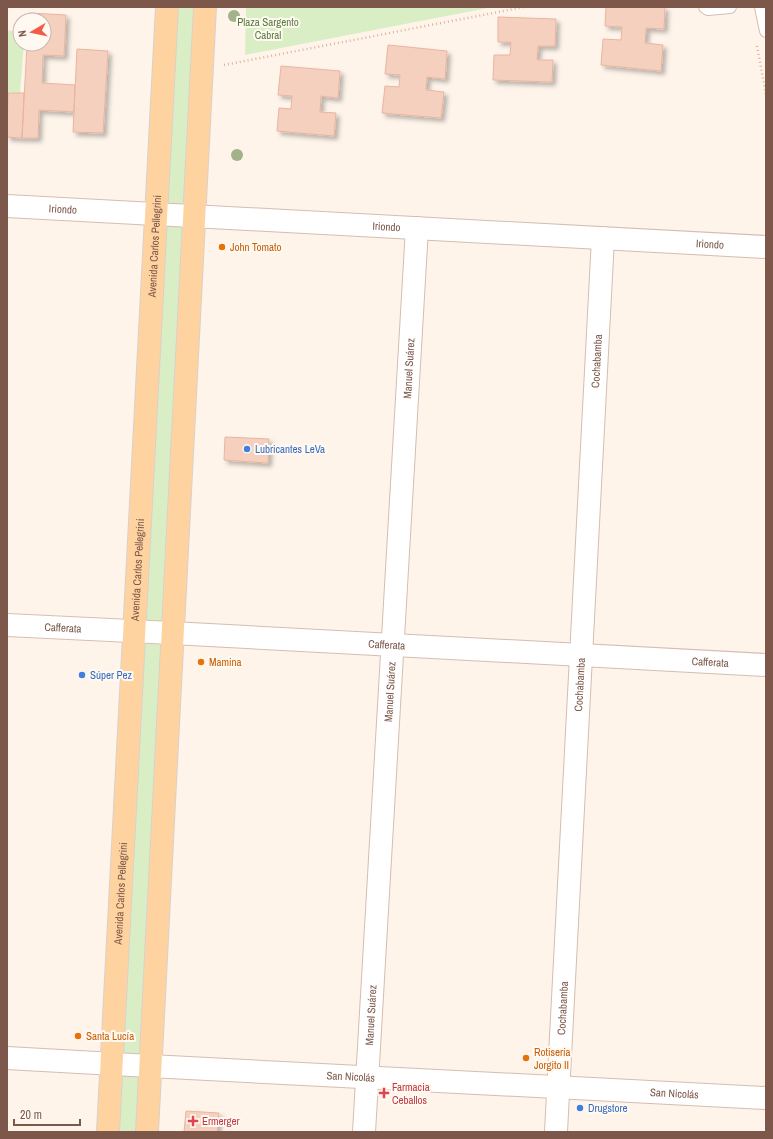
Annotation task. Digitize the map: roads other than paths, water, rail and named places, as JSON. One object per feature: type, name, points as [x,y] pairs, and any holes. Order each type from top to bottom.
[{"type":"main road","name":"Avenida Carlos Pellegrini","points":[[108,1132],[167,7]]},
{"type":"main road","points":[[147,1132],[205,7]]},
{"type":"street","name":"Iriondo","points":[[7,206],[766,247]]},
{"type":"street","name":"Manuel Suárez","points":[[364,1132],[417,228]]},
{"type":"street","name":"Cochabamba","points":[[556,1132],[603,238]]},
{"type":"street","name":"Cafferata","points":[[7,624],[766,665]]},
{"type":"street","name":"San Nicolás","points":[[7,1058],[766,1098]]},
{"type":"lane","points":[[705,7],[708,9],[730,7]]},
{"type":"lane","points":[[761,7],[766,32]]},
{"type":"place","name":"John Tomato","points":[[222,247]]},
{"type":"place","name":"Lubricantes LeVa","points":[[247,449]]},
{"type":"place","name":"Mamina","points":[[201,662]]},
{"type":"place","name":"Súper Pez","points":[[82,675]]},
{"type":"place","name":"Santa Lucía","points":[[78,1036]]},
{"type":"place","name":"Rotisería Jorgito II","points":[[526,1058]]},
{"type":"place","name":"Farmacia Ceballos","points":[[384,1093]]},
{"type":"place","name":"Drugstore","points":[[580,1108]]},
{"type":"place","name":"Ermerger","points":[[193,1121]]},
{"type":"park label","name":"Plaza Sargento Cabral","points":[[268,28]]}]
